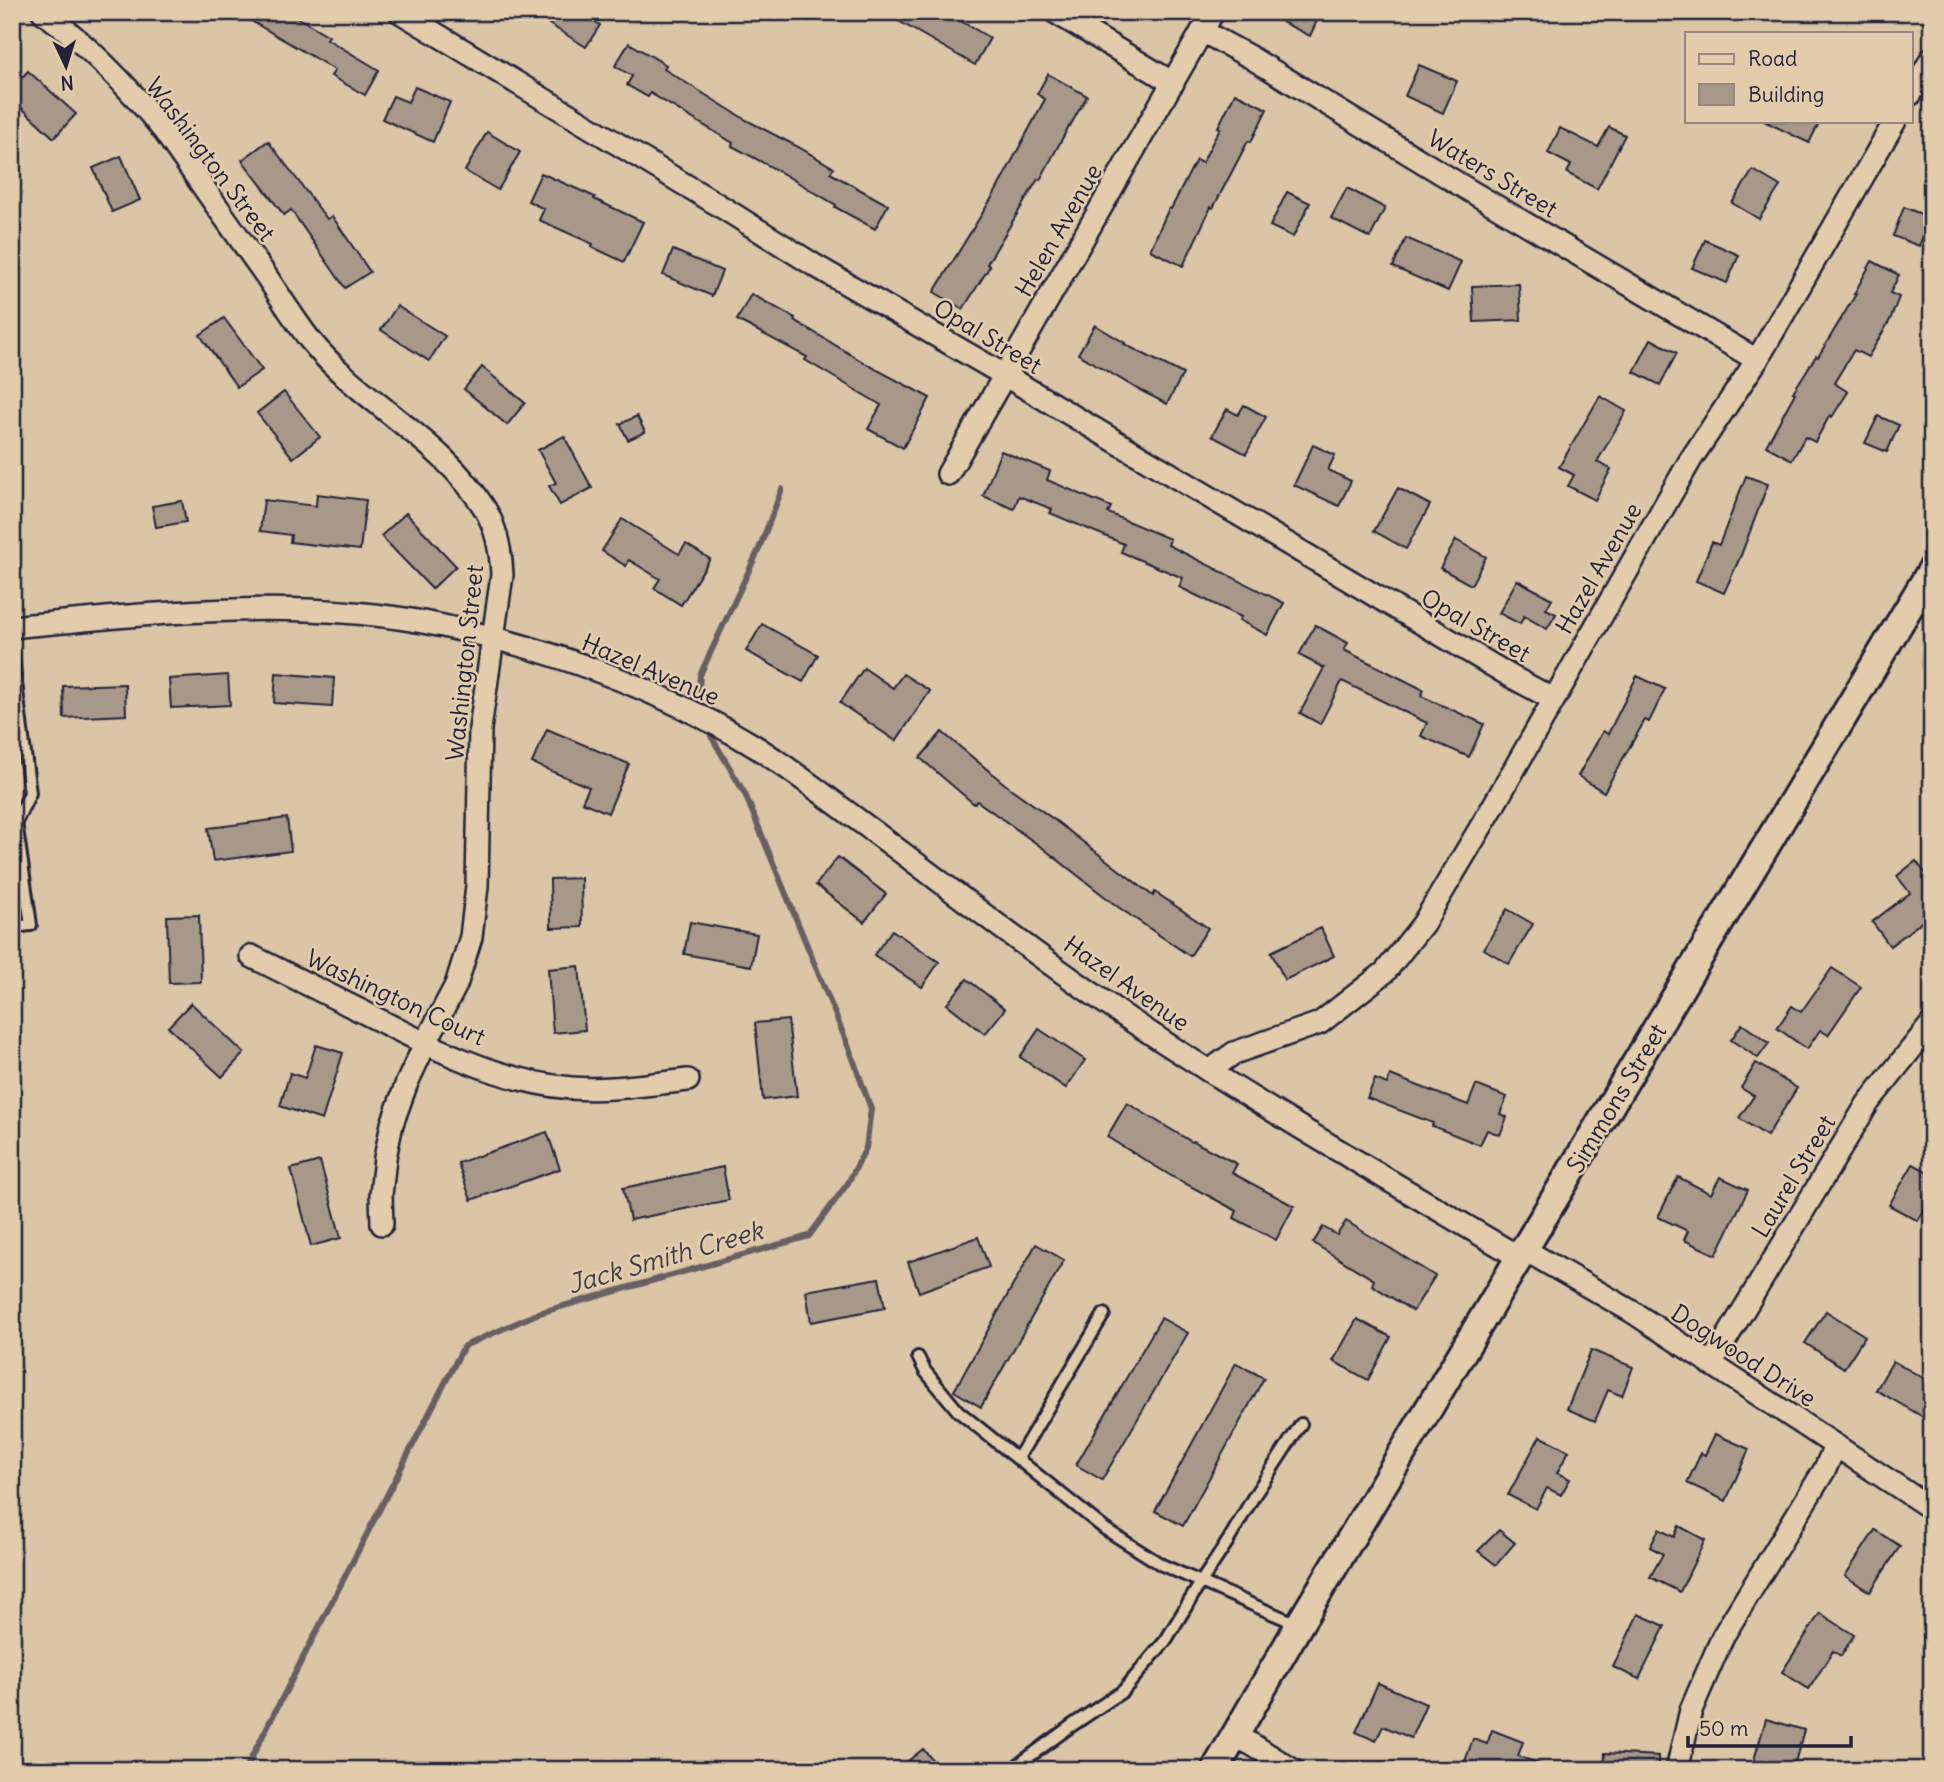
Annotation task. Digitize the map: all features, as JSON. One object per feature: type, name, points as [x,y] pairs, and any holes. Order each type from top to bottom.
[{"type":"street","name":"Washington Street","points":[[43,12],[102,62],[145,107],[310,340],[355,386],[450,466],[486,511],[496,536],[502,575],[480,729],[477,886],[471,937],[456,985],[406,1085],[392,1124],[381,1195],[382,1224]]},
{"type":"street","name":"Opal Street","points":[[400,12],[814,265],[1553,699]]},
{"type":"street","points":[[1055,12],[1173,83]]},
{"type":"street","name":"Helen Avenue","points":[[948,474],[1208,21]]},
{"type":"street","name":"Waters Street","points":[[1208,21],[1250,57],[1757,360]]},
{"type":"street","points":[[1912,92],[1932,58]]},
{"type":"street","name":"Hazel Avenue","points":[[1209,1071],[1234,1053],[1320,1023],[1385,972],[1423,924],[1691,459],[1757,360],[1894,122]]},
{"type":"street","name":"Simmons Street","points":[[1215,1770],[1299,1625],[1932,569]]},
{"type":"street","name":"Hazel Avenue","points":[[12,627],[163,612],[271,609],[383,615],[446,626],[517,645],[677,703],[753,746],[825,795],[1116,1010],[1209,1071],[1522,1254]]},
{"type":"street","name":"Washington Court","points":[[251,956],[425,1044],[477,1065],[522,1079],[568,1088],[602,1088],[688,1080]]},
{"type":"street","name":"Laurel Street","points":[[1710,1364],[1868,1103],[1932,1023]]},
{"type":"street","name":"Dogwood Drive","points":[[1522,1254],[1631,1311],[1932,1509]]},
{"type":"street","points":[[1677,1770],[1691,1710],[1723,1636],[1825,1469],[1835,1446]]},
{"type":"street","points":[[1233,1736],[1293,1770]]},
{"type":"lane","points":[[12,651],[30,793],[14,822],[31,925],[12,927]]},
{"type":"lane","points":[[1018,1458],[1104,1314]]},
{"type":"lane","points":[[918,1357],[925,1371],[958,1411],[1105,1529],[1162,1565],[1299,1625]]},
{"type":"lane","points":[[1011,1770],[1123,1691],[1166,1640],[1301,1424]]},
{"type":"building","points":[[236,12],[288,12],[379,70],[365,95],[331,76],[335,70]]},
{"type":"building","points":[[557,12],[579,12],[600,25],[586,47],[549,24]]},
{"type":"building","points":[[883,12],[945,12],[990,38],[975,65]]},
{"type":"building","points":[[1262,12],[1321,12],[1310,36]]},
{"type":"building","points":[[629,43],[666,65],[664,69],[746,120],[834,168],[830,173],[888,205],[875,229],[732,146],[733,143],[650,93],[648,97],[627,85],[632,76],[615,66]]},
{"type":"building","points":[[1419,65],[1457,81],[1443,113],[1405,96]]},
{"type":"building","points":[[28,71],[76,114],[54,138],[12,99],[12,88]]},
{"type":"building","points":[[1048,74],[1087,96],[963,309],[934,292],[996,191],[1045,99],[1037,94]]},
{"type":"building","points":[[415,87],[450,102],[433,142],[382,119],[393,96],[408,102]]},
{"type":"building","points":[[1235,93],[1267,109],[1251,142],[1248,141],[1213,208],[1211,207],[1183,266],[1150,250],[1169,208],[1171,209],[1196,160],[1202,163]]},
{"type":"building","points":[[1766,122],[1820,122],[1809,143]]},
{"type":"building","points":[[1609,127],[1625,135],[1597,189],[1567,173],[1571,165],[1548,153],[1560,128],[1598,147]]},
{"type":"building","points":[[487,132],[520,152],[498,190],[465,171]]},
{"type":"building","points":[[268,141],[327,219],[332,216],[370,272],[345,288],[291,210],[284,215],[242,160]]},
{"type":"building","points":[[121,156],[140,200],[112,212],[93,168]]},
{"type":"building","points":[[1753,170],[1780,186],[1759,219],[1732,203]]},
{"type":"building","points":[[541,173],[643,222],[624,262],[592,247],[593,244],[539,220],[544,209],[528,201]]},
{"type":"building","points":[[1347,188],[1385,208],[1370,238],[1331,218]]},
{"type":"building","points":[[1287,192],[1310,203],[1293,237],[1270,226]]},
{"type":"building","points":[[1904,207],[1931,218],[1919,246],[1893,236]]},
{"type":"building","points":[[1406,238],[1461,262],[1448,291],[1393,267]]},
{"type":"building","points":[[1705,240],[1739,255],[1727,283],[1692,268]]},
{"type":"building","points":[[673,250],[722,271],[712,296],[663,275]]},
{"type":"building","points":[[1872,261],[1899,275],[1890,293],[1899,297],[1890,320],[1868,357],[1854,350],[1834,383],[1848,392],[1832,417],[1830,415],[1815,442],[1805,437],[1792,460],[1766,446],[1795,393],[1793,392],[1816,356],[1818,357],[1856,294]]},
{"type":"building","points":[[1519,284],[1521,320],[1474,322],[1472,286]]},
{"type":"building","points":[[751,294],[795,318],[794,320],[868,365],[930,398],[903,448],[868,429],[881,405],[805,360],[807,357],[737,320]]},
{"type":"building","points":[[397,306],[445,336],[429,361],[381,330]]},
{"type":"building","points":[[224,318],[262,370],[237,387],[200,335]]},
{"type":"building","points":[[1095,325],[1124,344],[1183,374],[1167,404],[1078,354]]},
{"type":"building","points":[[1651,339],[1677,353],[1660,385],[1634,372]]},
{"type":"building","points":[[482,367],[525,403],[507,425],[464,389]]},
{"type":"building","points":[[284,392],[320,437],[293,458],[257,413]]},
{"type":"building","points":[[1600,396],[1626,411],[1597,462],[1611,469],[1595,500],[1568,486],[1574,475],[1559,467]]},
{"type":"building","points":[[1244,405],[1266,417],[1246,454],[1212,436],[1227,409],[1238,415]]},
{"type":"building","points":[[637,416],[645,432],[628,440],[620,424]]},
{"type":"building","points":[[1878,416],[1899,425],[1887,452],[1865,443]]},
{"type":"building","points":[[564,436],[592,488],[560,505],[549,486],[556,483],[538,450]]},
{"type":"building","points":[[1313,445],[1335,455],[1328,470],[1351,481],[1339,506],[1294,485]]},
{"type":"building","points":[[1001,451],[1050,471],[1047,480],[1111,507],[1108,513],[1170,539],[1168,545],[1284,603],[1267,635],[1239,620],[1241,617],[1179,587],[1183,578],[1121,552],[1124,544],[1050,513],[1052,509],[1019,496],[1014,509],[983,496]]},
{"type":"building","points":[[1746,476],[1768,484],[1724,593],[1696,581],[1712,542],[1719,545]]},
{"type":"building","points":[[1398,488],[1430,505],[1406,549],[1374,531]]},
{"type":"building","points":[[317,494],[366,500],[360,550],[290,542],[291,535],[260,531],[264,500],[316,506]]},
{"type":"building","points":[[182,501],[186,522],[156,527],[152,506]]},
{"type":"building","points":[[406,513],[456,566],[432,589],[381,536]]},
{"type":"building","points":[[622,519],[679,554],[686,544],[710,559],[681,605],[654,588],[660,579],[629,560],[626,566],[602,551]]},
{"type":"building","points":[[1456,540],[1486,557],[1471,585],[1440,568]]},
{"type":"building","points":[[1517,580],[1552,599],[1546,609],[1556,614],[1547,629],[1524,616],[1520,624],[1499,613]]},
{"type":"building","points":[[762,624],[818,655],[803,682],[746,651]]},
{"type":"building","points":[[1315,625],[1348,643],[1344,650],[1424,690],[1421,696],[1484,724],[1469,757],[1421,736],[1427,723],[1342,681],[1320,724],[1300,713],[1324,668],[1299,655]]},
{"type":"building","points":[[864,668],[893,688],[903,674],[930,691],[896,741],[840,703]]},
{"type":"building","points":[[276,673],[334,678],[332,707],[274,703]]},
{"type":"building","points":[[228,675],[230,705],[171,708],[169,679]]},
{"type":"building","points":[[1637,676],[1665,689],[1649,722],[1645,720],[1604,792],[1578,776],[1603,731],[1608,734]]},
{"type":"building","points":[[125,684],[126,715],[64,718],[63,686]]},
{"type":"building","points":[[547,729],[629,764],[608,813],[582,802],[589,787],[532,763]]},
{"type":"building","points":[[942,732],[1006,785],[1153,896],[1155,892],[1208,928],[1190,956],[1118,907],[977,801],[974,804],[920,758]]},
{"type":"building","points":[[287,818],[291,851],[213,861],[208,828]]},
{"type":"building","points":[[838,857],[886,894],[864,922],[816,885]]},
{"type":"building","points":[[1916,861],[1932,882],[1932,914],[1890,946],[1872,922],[1910,893],[1897,876]]},
{"type":"building","points":[[581,878],[582,927],[551,928],[550,879]]},
{"type":"building","points":[[1507,909],[1533,924],[1509,964],[1484,949]]},
{"type":"building","points":[[199,915],[201,982],[169,983],[167,916]]},
{"type":"building","points":[[690,922],[757,934],[751,966],[684,954]]},
{"type":"building","points":[[1321,928],[1334,956],[1285,980],[1271,952]]},
{"type":"building","points":[[892,930],[939,962],[922,987],[874,955]]},
{"type":"building","points":[[579,966],[585,1030],[553,1033],[548,969]]},
{"type":"building","points":[[1832,968],[1861,987],[1828,1035],[1820,1030],[1807,1049],[1777,1028],[1792,1006],[1801,1012]]},
{"type":"building","points":[[967,979],[1005,1009],[985,1034],[947,1004]]},
{"type":"building","points":[[191,1003],[244,1053],[222,1077],[168,1027]]},
{"type":"building","points":[[788,1020],[797,1096],[763,1100],[755,1023]]},
{"type":"building","points":[[1742,1024],[1769,1043],[1758,1058],[1731,1040]]},
{"type":"building","points":[[1039,1029],[1085,1060],[1066,1088],[1020,1057]]},
{"type":"building","points":[[316,1045],[343,1053],[322,1120],[280,1106],[290,1073],[305,1078]]},
{"type":"building","points":[[1756,1063],[1797,1088],[1767,1136],[1739,1118],[1754,1096],[1741,1088]]},
{"type":"building","points":[[1390,1075],[1468,1105],[1476,1085],[1507,1097],[1500,1114],[1507,1117],[1500,1135],[1487,1130],[1480,1145],[1432,1126],[1433,1123],[1367,1098],[1375,1079],[1387,1084]]},
{"type":"building","points":[[1127,1103],[1192,1142],[1237,1164],[1232,1173],[1294,1206],[1276,1240],[1234,1218],[1237,1211],[1173,1177],[1107,1137]]},
{"type":"building","points":[[547,1132],[560,1169],[471,1200],[458,1163]]},
{"type":"building","points":[[320,1161],[341,1238],[311,1246],[291,1169]]},
{"type":"building","points":[[1913,1164],[1932,1174],[1932,1196],[1918,1221],[1889,1205]]},
{"type":"building","points":[[723,1167],[729,1200],[630,1220],[623,1188]]},
{"type":"building","points":[[1678,1177],[1711,1194],[1720,1177],[1748,1190],[1716,1255],[1684,1240],[1688,1231],[1658,1217]]},
{"type":"building","points":[[1346,1221],[1435,1276],[1413,1311],[1372,1285],[1374,1280],[1313,1243],[1323,1227],[1337,1235]]},
{"type":"building","points":[[978,1237],[989,1267],[919,1292],[908,1262]]},
{"type":"building","points":[[1036,1244],[1064,1260],[981,1407],[954,1391]]},
{"type":"building","points":[[879,1278],[885,1308],[811,1322],[806,1291]]},
{"type":"building","points":[[1826,1311],[1865,1336],[1844,1368],[1805,1343]]},
{"type":"building","points":[[1161,1318],[1188,1333],[1102,1480],[1076,1465]]},
{"type":"building","points":[[1357,1319],[1391,1337],[1368,1380],[1333,1361]]},
{"type":"building","points":[[1591,1350],[1633,1367],[1622,1396],[1608,1390],[1595,1421],[1567,1409]]},
{"type":"building","points":[[1893,1361],[1932,1383],[1932,1422],[1876,1390]]},
{"type":"building","points":[[1236,1363],[1264,1378],[1183,1526],[1155,1511]]},
{"type":"building","points":[[1715,1434],[1749,1449],[1726,1501],[1687,1483],[1701,1453],[1705,1455]]},
{"type":"building","points":[[1540,1436],[1569,1451],[1557,1473],[1570,1479],[1561,1495],[1547,1488],[1536,1509],[1508,1495]]},
{"type":"building","points":[[1679,1526],[1705,1540],[1680,1592],[1650,1577],[1663,1554],[1650,1547],[1659,1529],[1674,1537]]},
{"type":"building","points":[[1499,1530],[1515,1543],[1496,1565],[1478,1551]]},
{"type":"building","points":[[1875,1530],[1900,1546],[1870,1592],[1845,1576]]},
{"type":"building","points":[[1820,1613],[1854,1635],[1841,1656],[1833,1651],[1809,1689],[1782,1672]]},
{"type":"building","points":[[1638,1614],[1665,1626],[1639,1679],[1613,1667]]},
{"type":"building","points":[[1378,1683],[1426,1704],[1411,1738],[1383,1726],[1376,1741],[1356,1732]]},
{"type":"building","points":[[1766,1719],[1804,1730],[1794,1766],[1784,1763],[1782,1770],[1751,1770]]},
{"type":"building","points":[[1492,1730],[1523,1742],[1518,1756],[1551,1770],[1462,1770],[1473,1739],[1487,1744]]},
{"type":"building","points":[[923,1749],[941,1770],[897,1770]]},
{"type":"building","points":[[1605,1753],[1658,1756],[1658,1770],[1604,1770]]},
{"type":"waterway","name":"Jack Smith Creek","points":[[699,689],[700,675],[759,549],[782,489]]},
{"type":"waterway","name":"Jack Smith Creek","points":[[245,1770],[464,1346],[539,1313],[809,1236],[848,1183],[866,1148],[871,1109],[851,1053],[745,794],[711,736]]}]
